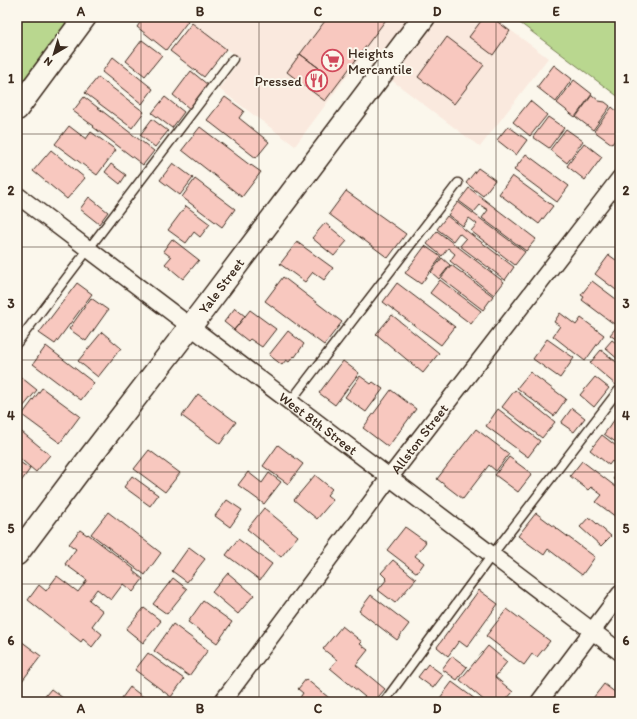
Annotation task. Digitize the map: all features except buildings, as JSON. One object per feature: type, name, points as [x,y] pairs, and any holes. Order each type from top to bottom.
[{"type":"main road","points":[[17,109],[85,17]]},
{"type":"main road","name":"Yale Street","points":[[17,554],[424,17]]},
{"type":"street","name":"Allston Street","points":[[222,702],[390,477],[620,178]]},
{"type":"street","name":"West 8th Street","points":[[17,195],[620,652]]},
{"type":"street","points":[[539,702],[620,594]]},
{"type":"lane","points":[[17,343],[232,59]]},
{"type":"lane","points":[[290,402],[458,183]]},
{"type":"lane","points":[[384,702],[492,555],[618,391]]},
{"type":"shaded area","points":[[184,17],[493,17],[548,58],[480,147],[361,57],[295,146],[219,89],[240,59]]},
{"type":"green space","points":[[26,17],[76,17],[17,94],[17,28]]},
{"type":"green space","points":[[512,17],[620,17],[620,98]]},
{"type":"place","name":"Heights Mercantile","points":[[332,61]]},
{"type":"place","name":"Pressed","points":[[317,81]]}]
